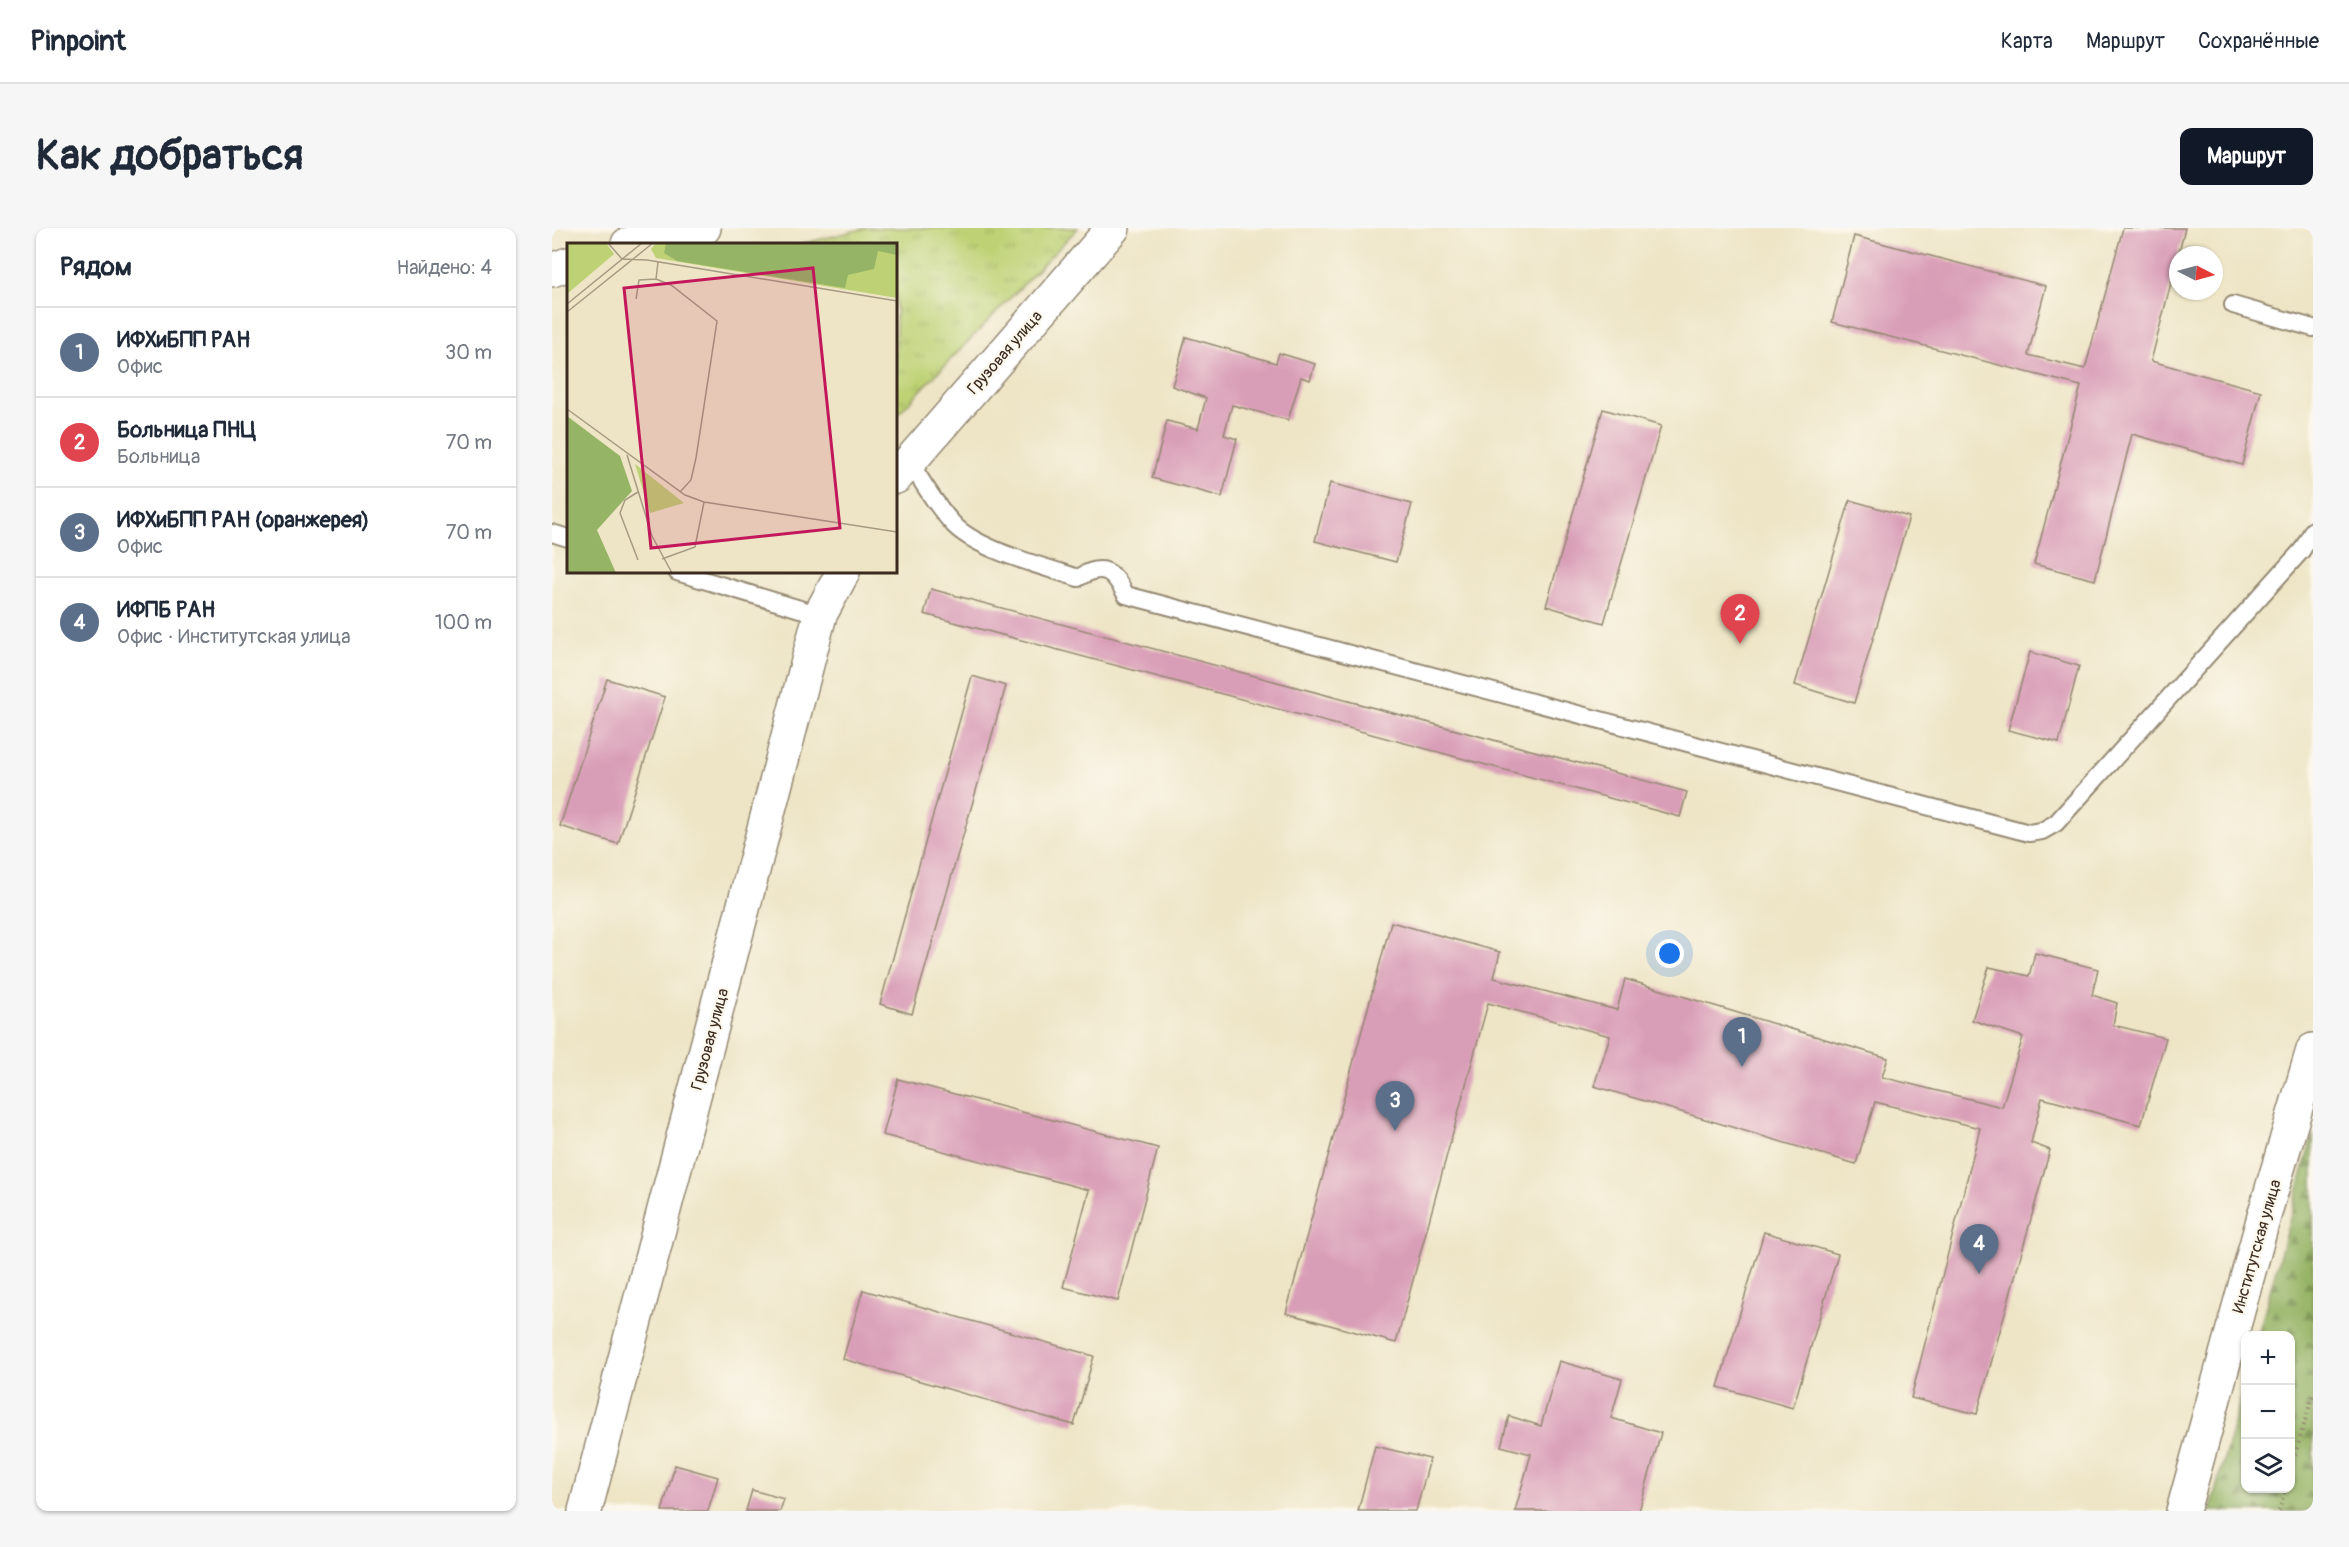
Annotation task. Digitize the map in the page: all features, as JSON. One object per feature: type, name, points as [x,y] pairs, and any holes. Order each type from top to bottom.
[{"type":"street","points":[[633,243],[704,228]]},
{"type":"street","name":"Грузовая улица","points":[[902,469],[1113,228]]},
{"type":"street","points":[[552,270],[567,264]]},
{"type":"street","name":"Грузовая улица","points":[[585,1511],[820,615],[842,573]]},
{"type":"street","name":"Институтская улица","points":[[2183,1511],[2266,1209],[2313,1050]]},
{"type":"lane","points":[[2233,305],[2313,328]]},
{"type":"lane","points":[[902,469],[949,519],[977,542],[1078,578],[1094,569],[1111,572],[1126,595],[2029,833],[2042,831],[2056,823],[2302,550],[2313,530]]},
{"type":"lane","points":[[552,533],[567,538]]},
{"type":"lane","points":[[680,573],[820,615]]},
{"type":"path","points":[[2295,1455],[2313,1394]]},
{"type":"path","points":[[2279,1511],[2284,1493]]},
{"type":"green space","points":[[866,228],[1078,228],[897,415],[897,243],[805,243]]},
{"type":"green space","points":[[2313,1134],[2313,1511],[2210,1511],[2241,1397],[2241,1493],[2295,1493],[2295,1331],[2259,1331]]},
{"type":"building","points":[[2123,228],[2185,228],[2180,246],[2169,246],[2169,291],[2151,361],[2261,391],[2242,465],[2132,434],[2095,580],[2034,564],[2081,386],[1832,322],[1854,236],[2046,286],[2028,355],[2085,369]]},
{"type":"building","points":[[1186,337],[1276,363],[1279,353],[1315,364],[1310,380],[1301,377],[1288,420],[1232,405],[1224,435],[1237,439],[1222,497],[1152,478],[1167,421],[1198,429],[1206,398],[1172,386]]},
{"type":"building","points":[[1603,409],[1661,426],[1604,623],[1546,606]]},
{"type":"building","points":[[1330,483],[1412,504],[1396,562],[1315,541]]},
{"type":"building","points":[[1850,500],[1909,517],[1854,703],[1795,685]]},
{"type":"building","points":[[931,589],[1687,792],[1680,817],[924,614]]},
{"type":"building","points":[[2030,652],[2079,666],[2059,743],[2008,730]]},
{"type":"building","points":[[972,676],[1006,686],[912,1014],[880,1004]]},
{"type":"building","points":[[607,679],[665,697],[618,844],[560,826]]},
{"type":"building","points":[[1391,922],[1500,952],[1494,978],[1617,1010],[1625,979],[1888,1058],[1882,1077],[2002,1107],[2023,1037],[1972,1020],[1989,967],[2029,976],[2035,953],[2098,969],[2092,995],[2117,1003],[2113,1025],[2166,1038],[2141,1125],[2042,1098],[2031,1143],[2050,1150],[1977,1414],[1911,1398],[1980,1128],[1875,1102],[1856,1164],[1594,1086],[1610,1036],[1488,1003],[1396,1343],[1286,1313]]},
{"type":"building","points":[[898,1079],[1158,1148],[1118,1301],[1063,1287],[1089,1190],[883,1135]]},
{"type":"building","points":[[1764,1232],[1838,1254],[1793,1408],[1718,1387]]},
{"type":"building","points":[[863,1290],[1094,1356],[1074,1425],[843,1359]]},
{"type":"building","points":[[1559,1361],[1622,1379],[1611,1418],[1661,1433],[1639,1511],[1515,1511],[1531,1454],[1501,1446],[1509,1416],[1541,1426]]},
{"type":"building","points":[[1375,1446],[1430,1459],[1416,1511],[1358,1511]]},
{"type":"building","points":[[675,1465],[718,1477],[708,1511],[662,1511]]},
{"type":"building","points":[[752,1490],[784,1499],[780,1511],[746,1511]]},
{"type":"place","name":"Больница ПНЦ","points":[[1740,644]]},
{"type":"place","name":"ИФХиБПП РАН","points":[[1742,1067]]},
{"type":"place","name":"ИФХиБПП РАН (оранжерея)","points":[[1395,1131]]},
{"type":"place","name":"ИФПБ РАН","points":[[1979,1274]]}]
